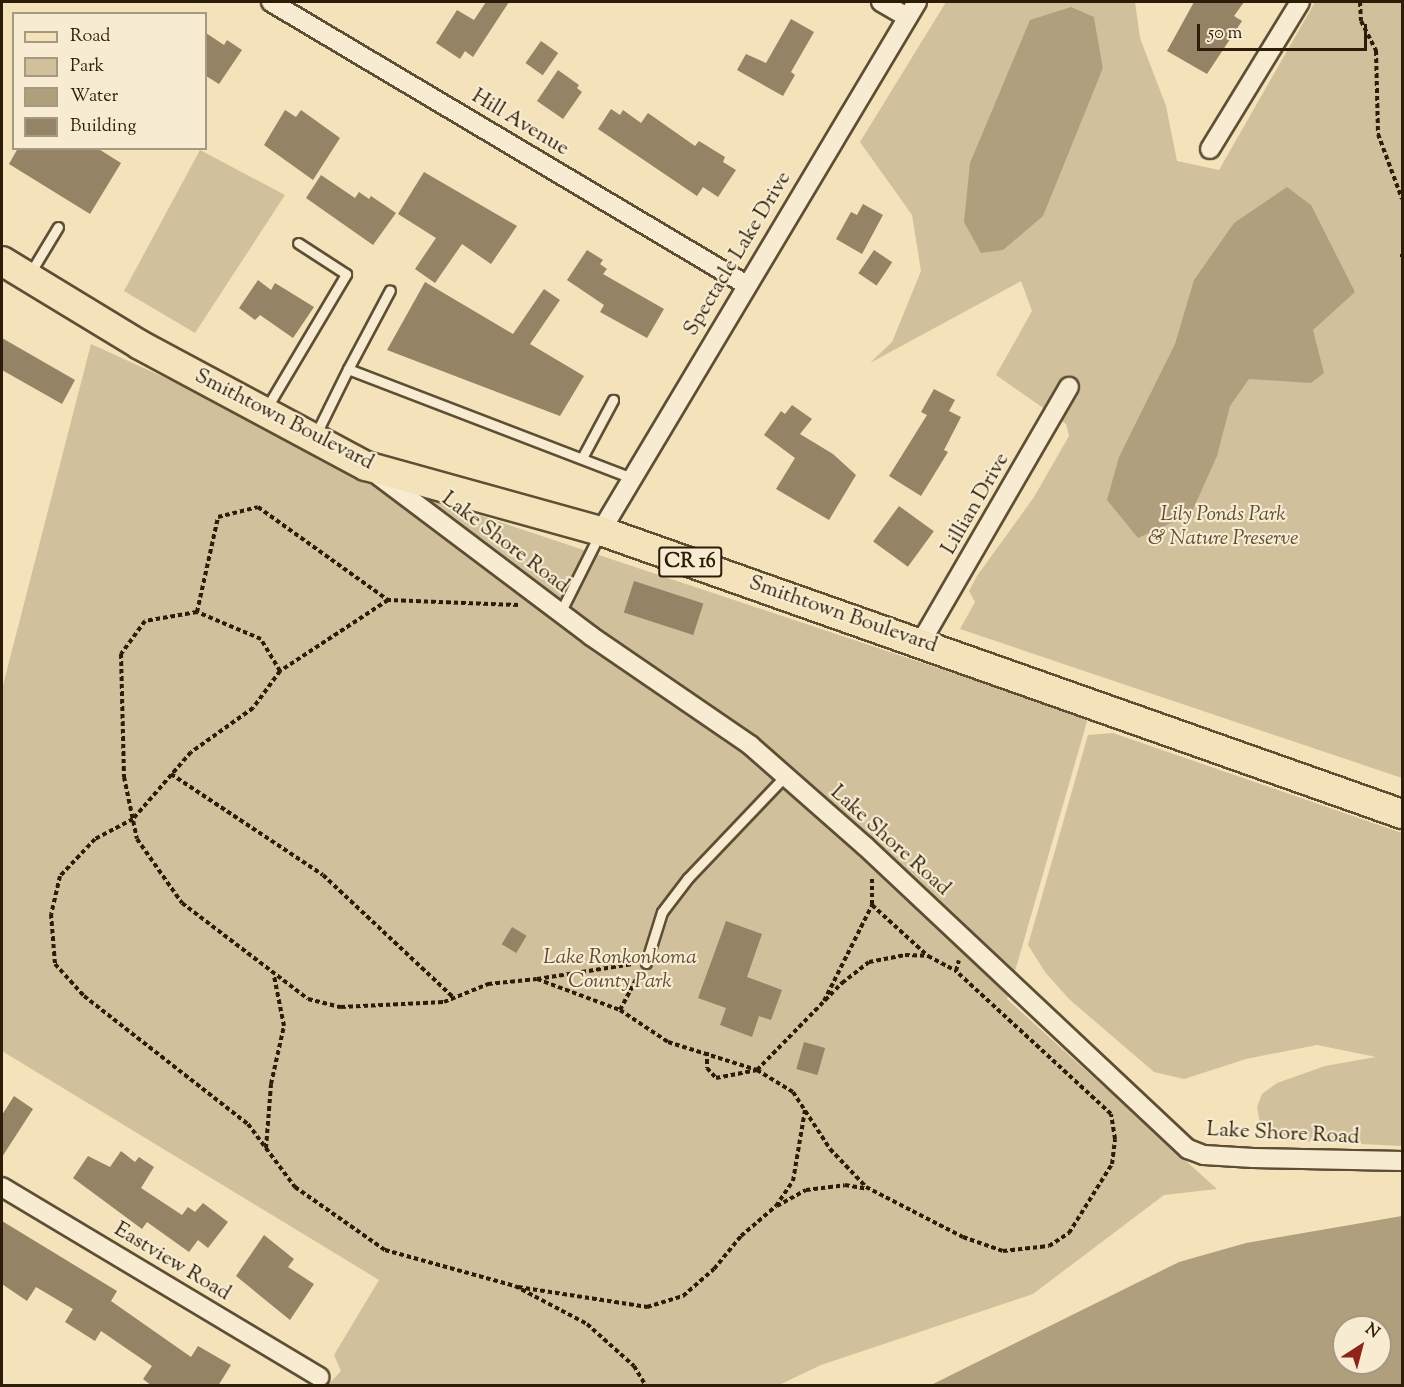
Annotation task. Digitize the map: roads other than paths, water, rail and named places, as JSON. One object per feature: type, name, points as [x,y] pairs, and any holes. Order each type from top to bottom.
[{"type":"main road","name":"Smithtown Boulevard","points":[[2,261],[140,345],[366,466],[601,531],[921,642],[1402,814]]},
{"type":"street","name":"Hill Avenue","points":[[271,2],[746,284]]},
{"type":"street","points":[[880,2],[912,9]]},
{"type":"street","points":[[1210,149],[1300,2]]},
{"type":"street","name":"Spectacle Lake Drive","points":[[601,531],[746,284],[912,9]]},
{"type":"street","name":"Lillian Drive","points":[[921,642],[1069,387]]},
{"type":"street","name":"Lake Shore Road","points":[[366,466],[560,613],[750,745],[1188,1149],[1204,1155],[1253,1158],[1402,1161]]},
{"type":"street","name":"Eastview Road","points":[[2,1187],[319,1377]]},
{"type":"lane","points":[[28,277],[58,227]]},
{"type":"lane","points":[[264,411],[346,274],[298,243]]},
{"type":"lane","points":[[314,438],[390,290]]},
{"type":"lane","points":[[348,369],[632,478]]},
{"type":"lane","points":[[582,458],[613,400]]},
{"type":"lane","points":[[560,613],[601,531]]},
{"type":"lane","points":[[646,963],[662,912],[785,776]]},
{"type":"water","points":[[1071,7],[1094,17],[1103,68],[1043,216],[1003,250],[981,253],[964,222],[970,163],[1030,20]]},
{"type":"water","points":[[1287,187],[1311,205],[1355,292],[1313,330],[1324,373],[1311,383],[1249,379],[1230,406],[1217,456],[1191,514],[1138,538],[1107,500],[1119,457],[1175,344],[1194,280],[1234,223]]},
{"type":"water","points":[[1402,1216],[1402,1385],[931,1385],[1179,1262],[1246,1243]]},
{"type":"park label","name":"Lily Ponds Park & Nature Preserve","points":[[1223,527]]},
{"type":"park label","name":"Lake Ronkonkoma County Park","points":[[620,970]]}]
